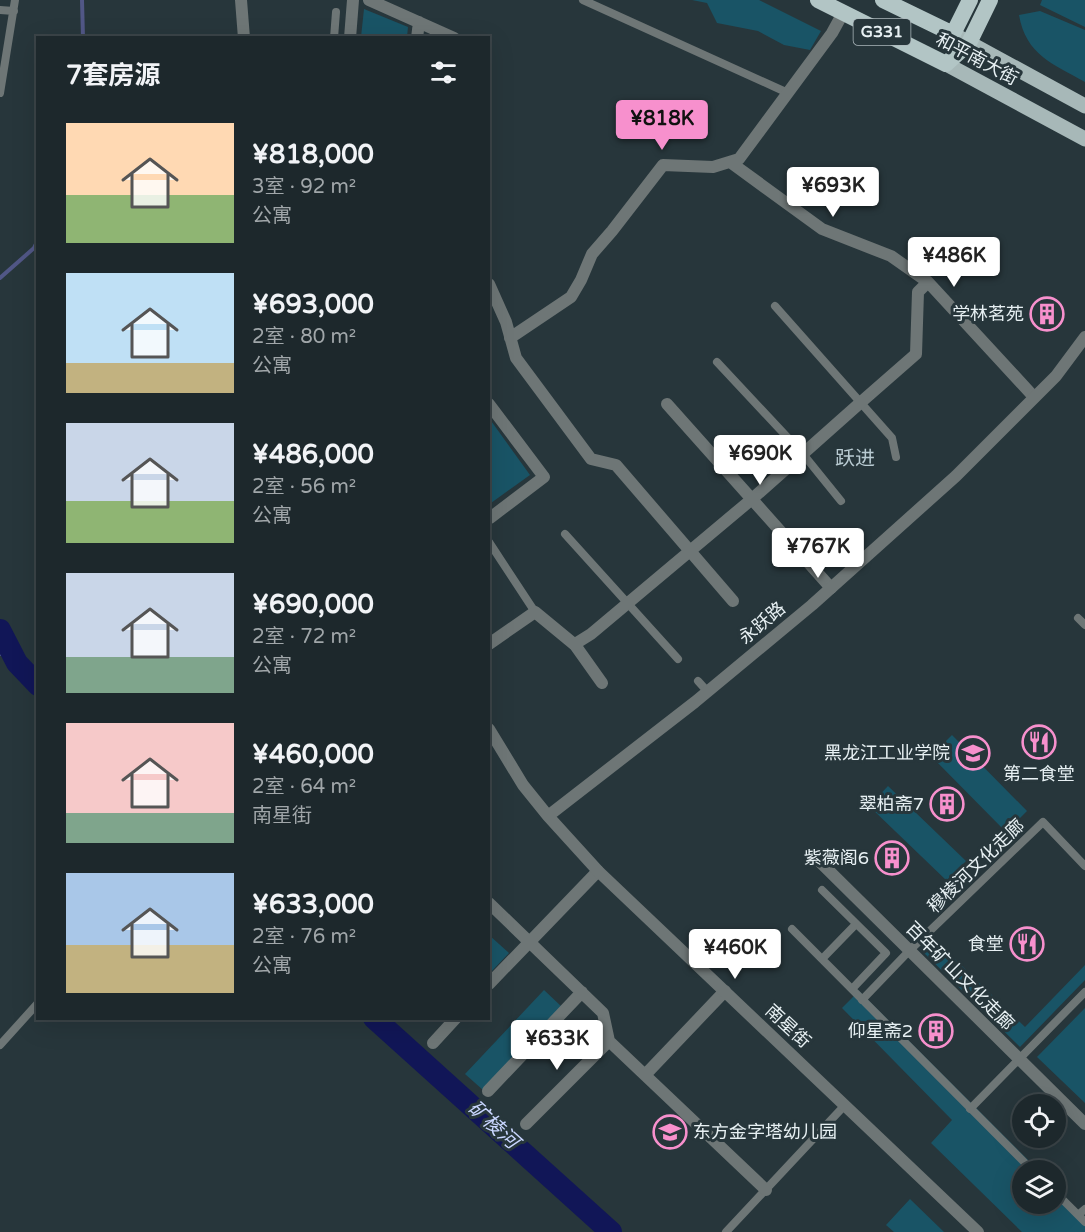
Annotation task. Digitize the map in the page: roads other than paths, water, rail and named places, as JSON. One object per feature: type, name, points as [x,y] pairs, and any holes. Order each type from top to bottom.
[{"type":"highway","name":"和平南大街","points":[[818,0],[946,64]]},
{"type":"highway","name":"和平南大街","points":[[883,0],[953,34]]},
{"type":"highway","points":[[946,64],[953,34],[970,0]]},
{"type":"highway","points":[[946,64],[969,43],[990,0]]},
{"type":"main road","name":"和平南大街","points":[[953,34],[1085,106]]},
{"type":"main road","name":"和平南大街","points":[[946,64],[1085,139]]},
{"type":"street","points":[[241,0],[244,36]]},
{"type":"street","points":[[350,36],[353,0]]},
{"type":"street","points":[[369,0],[450,36]]},
{"type":"street","points":[[510,338],[570,297],[581,280],[592,254],[663,165],[712,167],[739,159],[832,33],[843,13]]},
{"type":"street","points":[[417,36],[419,22]]},
{"type":"street","points":[[730,162],[822,230],[891,256],[928,282],[1034,397]]},
{"type":"street","points":[[575,644],[591,634],[752,499],[916,354],[918,292],[928,282]]},
{"type":"street","points":[[490,286],[507,322],[516,358],[591,459],[616,465],[733,601]]},
{"type":"street","name":"永跃路","points":[[548,816],[708,692],[831,588],[956,476],[1056,376],[1085,337]]},
{"type":"street","points":[[667,404],[831,588]]},
{"type":"street","points":[[490,405],[544,477],[490,517]]},
{"type":"street","points":[[490,643],[535,612],[575,644],[602,683]]},
{"type":"street","name":"南星街","points":[[491,738],[548,816],[598,871],[978,1232]]},
{"type":"street","name":"百年矿山文化走廊","points":[[811,853],[1085,1124]]},
{"type":"street","points":[[490,983],[598,871]]},
{"type":"street","points":[[490,904],[603,1013],[609,1041],[766,1190]]},
{"type":"street","points":[[645,1075],[725,991]]},
{"type":"street","points":[[488,1091],[582,992]]},
{"type":"street","points":[[433,1043],[454,1020]]},
{"type":"street","points":[[526,1124],[609,1041]]},
{"type":"lane","points":[[0,93],[15,0]]},
{"type":"lane","points":[[583,0],[788,93]]},
{"type":"lane","points":[[0,10],[14,11]]},
{"type":"lane","points":[[334,36],[336,12]]},
{"type":"lane","points":[[775,306],[892,438],[896,457]]},
{"type":"lane","points":[[717,362],[803,454],[841,501]]},
{"type":"lane","points":[[565,534],[678,660]]},
{"type":"lane","points":[[490,544],[535,612]]},
{"type":"lane","points":[[1078,618],[1085,625]]},
{"type":"lane","points":[[698,681],[708,692]]},
{"type":"lane","name":"穆棱河文化走廊","points":[[862,1000],[910,950],[1043,822],[1085,865]]},
{"type":"lane","points":[[822,890],[886,953],[852,989]]},
{"type":"lane","points":[[822,959],[856,924]]},
{"type":"lane","points":[[792,929],[1022,1160]]},
{"type":"lane","points":[[970,1109],[1085,992]]},
{"type":"lane","points":[[0,1045],[36,1005]]},
{"type":"lane","points":[[726,1232],[845,1105]]},
{"type":"lane","points":[[1066,1203],[1085,1222]]},
{"type":"lane","points":[[1078,1215],[1085,1209]]},
{"type":"waterway","points":[[82,0],[83,36]]},
{"type":"waterway","points":[[0,278],[36,244]]},
{"type":"waterway","name":"矿棱河","points":[[0,630],[17,663],[36,683]]},
{"type":"waterway","points":[[0,654],[11,650]]},
{"type":"waterway","name":"矿棱河","points":[[376,1020],[611,1232]]},
{"type":"place","name":"学林茗苑","points":[[1047,314]]},
{"type":"place","name":"第二食堂","points":[[1039,742]]},
{"type":"place","name":"黑龙江工业学院","points":[[973,753]]},
{"type":"place","name":"翠柏斋7","points":[[947,804]]},
{"type":"place","name":"紫薇阁6","points":[[892,858]]},
{"type":"place","name":"食堂","points":[[1027,944]]},
{"type":"place","name":"仰星斋2","points":[[936,1031]]},
{"type":"place","name":"东方金字塔幼儿园","points":[[670,1132]]},
{"type":"district","name":"跃进","points":[[855,459]]}]
